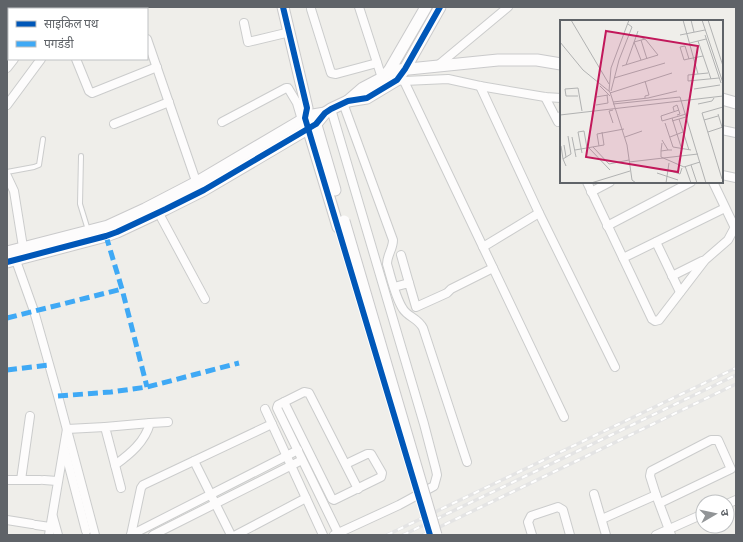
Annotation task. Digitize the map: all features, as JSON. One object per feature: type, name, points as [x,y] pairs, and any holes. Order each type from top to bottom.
[{"type":"street","points":[[283,7],[290,32],[307,118],[436,535]]},
{"type":"street","points":[[359,7],[377,63],[385,74],[400,81],[483,247],[564,417]]},
{"type":"street","points":[[385,74],[426,7]]},
{"type":"street","points":[[400,81],[405,69],[440,7]]},
{"type":"street","points":[[436,66],[508,7]]},
{"type":"street","points":[[311,9],[331,73],[336,74],[377,63]]},
{"type":"street","points":[[244,23],[248,42],[290,32]]},
{"type":"street","points":[[148,42],[198,187]]},
{"type":"street","points":[[7,68],[13,60]]},
{"type":"street","points":[[7,105],[41,60]]},
{"type":"street","points":[[79,60],[89,91],[92,93],[157,68]]},
{"type":"street","points":[[13,254],[111,234],[156,208],[198,187],[307,118],[328,111],[345,102],[385,74],[405,69],[498,60],[538,60],[560,64]]},
{"type":"street","points":[[345,102],[367,98],[400,81],[448,79],[545,97],[560,98]]},
{"type":"street","points":[[480,86],[539,213],[615,367]]},
{"type":"street","points":[[222,122],[286,88],[288,88],[307,118]]},
{"type":"street","points":[[545,97],[560,122]]},
{"type":"street","points":[[723,99],[736,102]]},
{"type":"street","points":[[114,124],[169,102]]},
{"type":"street","points":[[345,102],[393,240],[392,249],[387,264],[394,285],[404,310],[418,321],[423,328],[467,462]]},
{"type":"street","points":[[284,402],[324,494],[336,534],[399,505],[434,486],[436,480],[436,470],[424,424],[383,286],[328,111]]},
{"type":"street","points":[[723,130],[736,133]]},
{"type":"street","points":[[723,175],[736,178]]},
{"type":"street","points":[[7,176],[14,191],[13,254],[34,311],[67,429],[90,532]]},
{"type":"street","points":[[587,183],[652,319],[654,320],[659,320],[705,260],[728,240],[736,227],[713,183]]},
{"type":"street","points":[[591,192],[608,183]]},
{"type":"street","points":[[607,226],[689,183]]},
{"type":"street","points":[[13,254],[108,226],[156,208]]},
{"type":"street","points":[[156,208],[205,299]]},
{"type":"street","points":[[623,258],[725,208]]},
{"type":"street","points":[[483,247],[539,213]]},
{"type":"street","points":[[341,224],[430,535]]},
{"type":"street","points":[[656,242],[680,292]]},
{"type":"street","points":[[401,255],[416,307],[447,293],[451,289],[493,268]]},
{"type":"street","points":[[672,276],[705,260]]},
{"type":"street","points":[[383,286],[409,283]]},
{"type":"street","points":[[346,464],[367,454],[371,454],[382,473],[381,477],[358,489],[334,500],[324,494],[302,460],[277,408],[278,406],[304,392],[309,393],[358,489]]},
{"type":"street","points":[[265,408],[324,535]]},
{"type":"street","points":[[20,480],[30,416]]},
{"type":"street","points":[[67,429],[168,422]]},
{"type":"street","points":[[115,466],[142,442],[148,431],[150,423]]},
{"type":"street","points":[[131,535],[141,488],[143,485],[272,424]]},
{"type":"street","points":[[105,427],[121,488]]},
{"type":"street","points":[[7,520],[34,525],[49,531],[67,429]]},
{"type":"street","points":[[660,503],[733,468],[718,440],[711,440],[650,471],[650,476],[656,495],[670,532]]},
{"type":"street","points":[[65,447],[90,532]]},
{"type":"street","points":[[131,535],[298,450]]},
{"type":"street","points":[[153,535],[302,460]]},
{"type":"street","points":[[194,461],[231,535]]},
{"type":"street","points":[[7,480],[58,481]]},
{"type":"street","points":[[236,535],[307,500],[324,494]]},
{"type":"street","points":[[594,494],[606,535]]},
{"type":"street","points":[[602,519],[656,495]]},
{"type":"street","points":[[532,535],[528,522],[531,516],[558,507],[563,510],[570,535]]},
{"type":"street","points":[[53,514],[58,535]]},
{"type":"street","points":[[656,535],[670,532],[695,518]]},
{"type":"lane","points":[[7,172],[38,165],[43,139]]},
{"type":"lane","points":[[81,156],[80,204],[89,231]]},
{"type":"railway","points":[[387,535],[736,368]]},
{"type":"railway","points":[[403,535],[736,375]]},
{"type":"railway","points":[[423,535],[736,384]]},
{"type":"marked path","points":[[106,236],[122,289],[147,387]]},
{"type":"marked path","points":[[7,318],[122,289]]},
{"type":"marked path","points":[[58,396],[111,392],[147,387],[239,363]]},
{"type":"marked path","points":[[7,370],[49,365]]},
{"type":"cycle path","points":[[283,7],[307,108],[305,118],[430,535]]},
{"type":"cycle path","points":[[7,262],[117,232],[204,190],[316,124],[325,113],[331,109],[348,101],[367,98],[397,80],[405,69],[440,7]]}]
